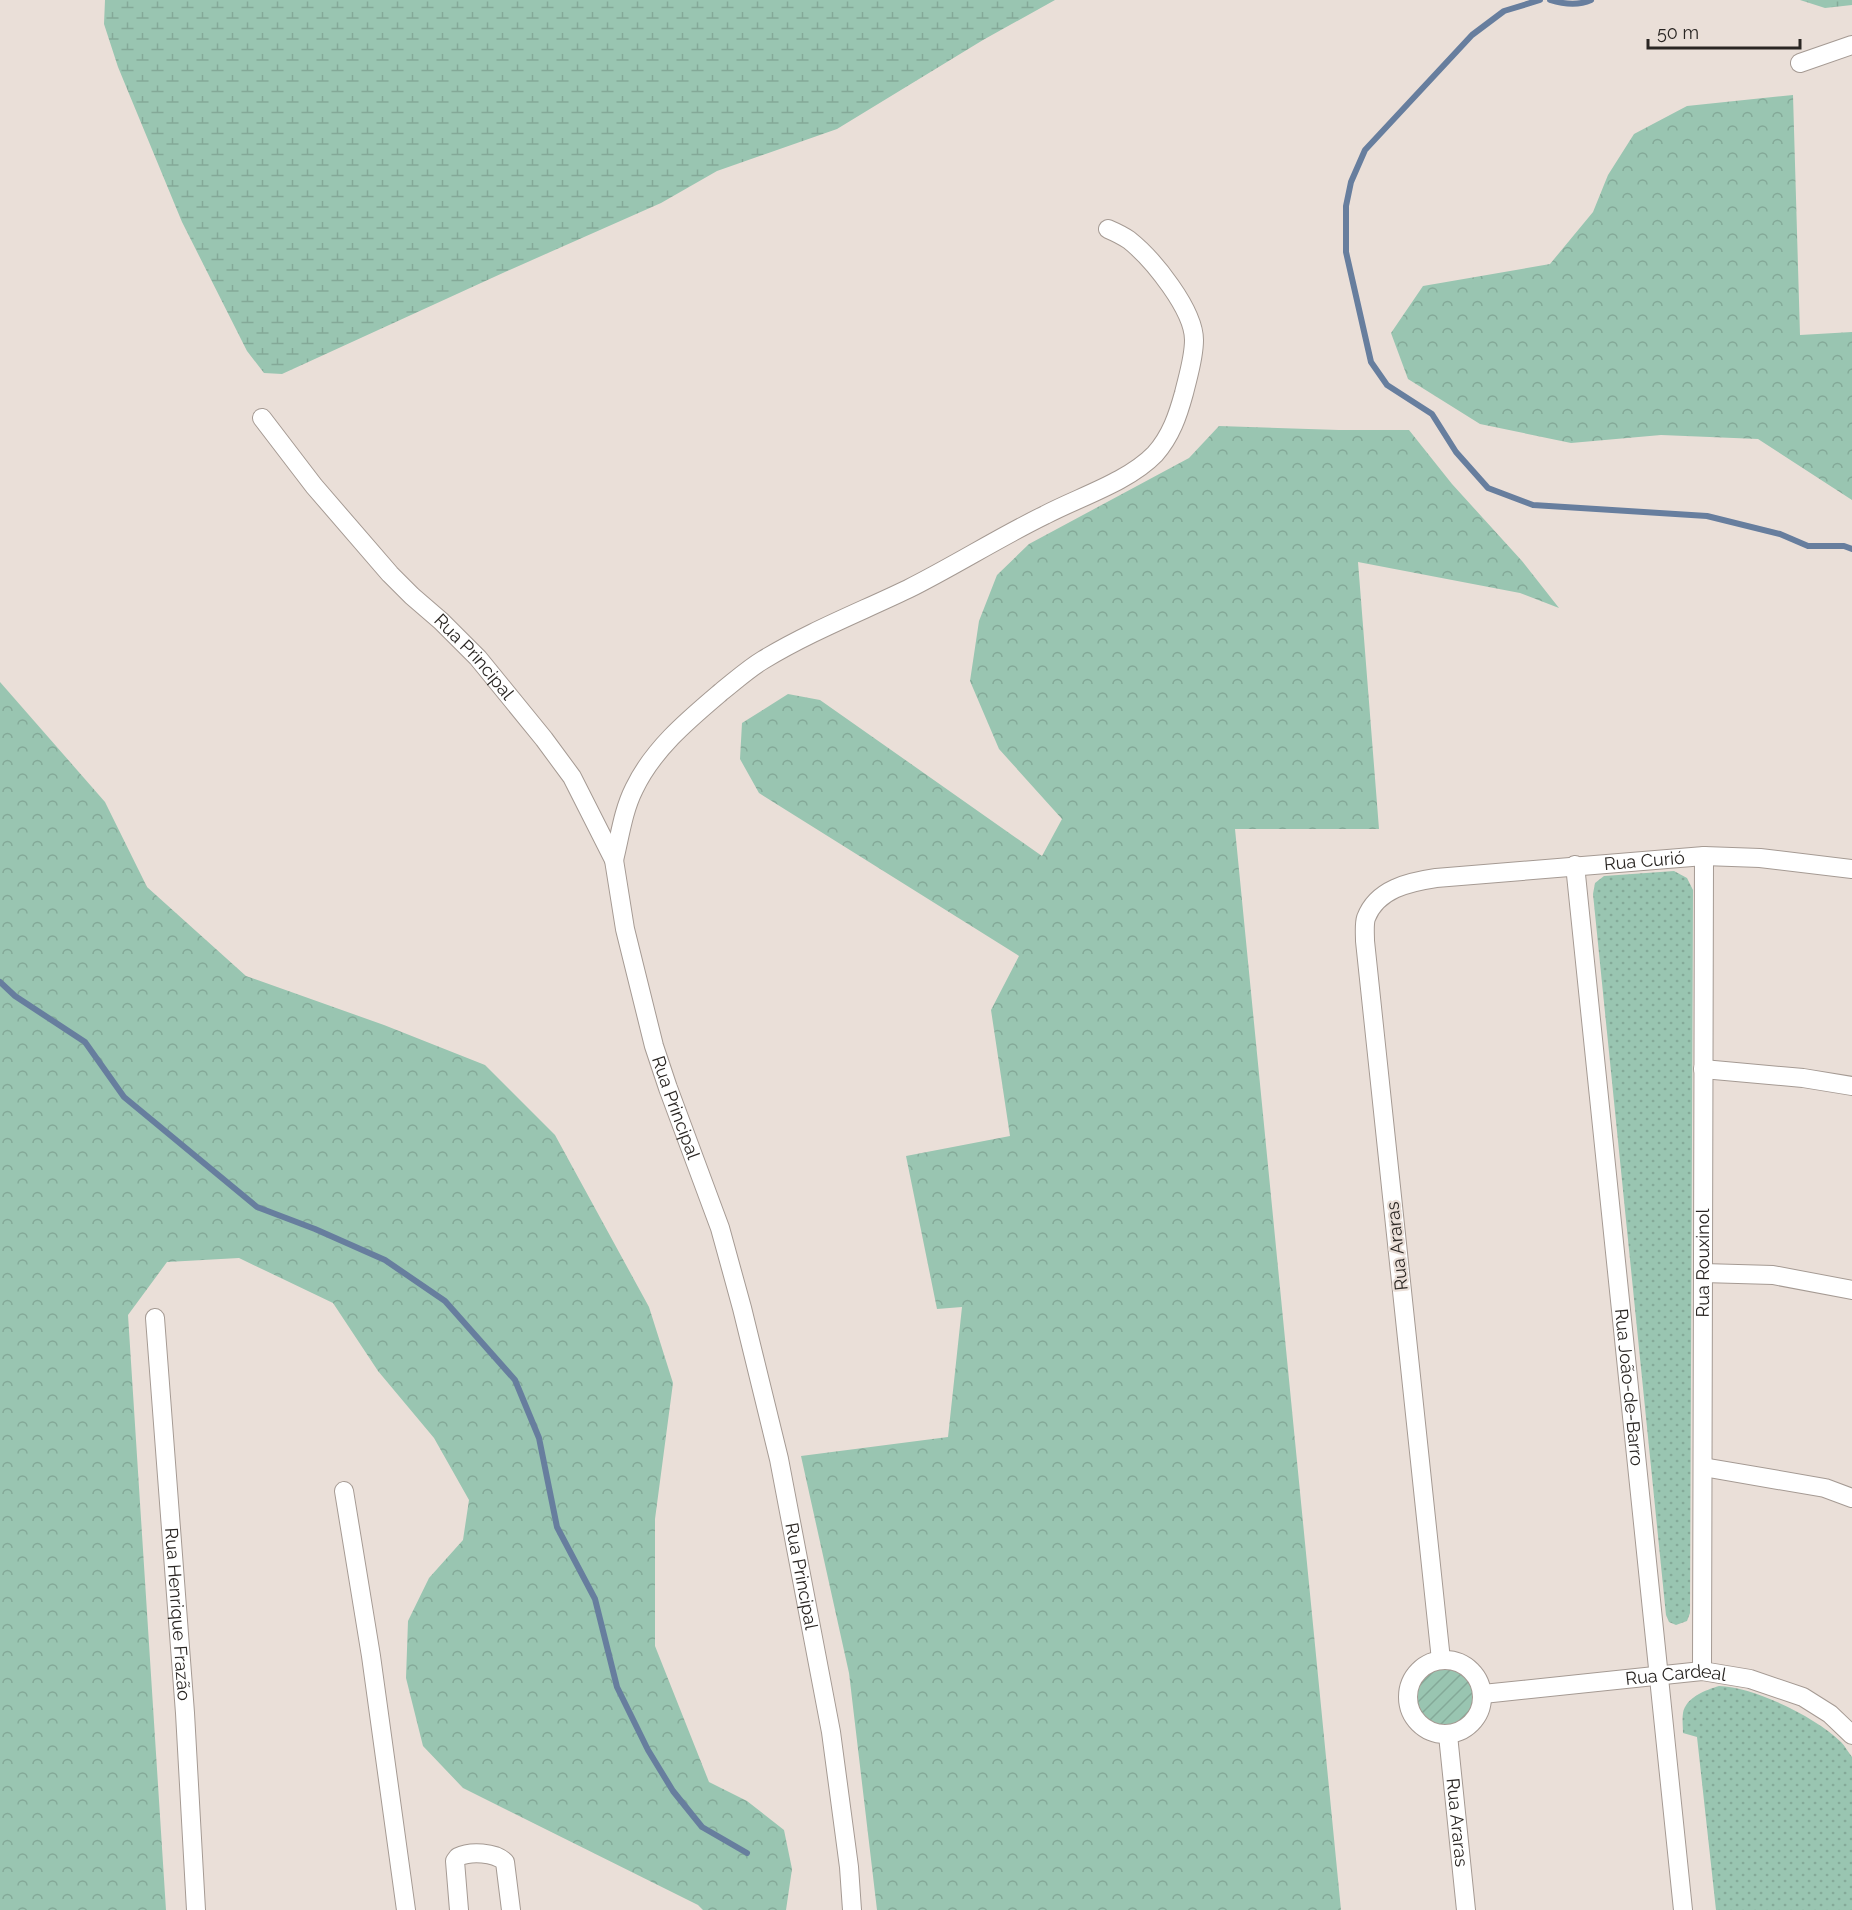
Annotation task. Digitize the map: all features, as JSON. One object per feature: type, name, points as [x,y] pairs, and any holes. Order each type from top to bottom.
[{"type":"street","points":[[1800,63],[1852,45]]},
{"type":"street","points":[[614,860],[633,790],[658,751],[690,718],[753,667],[793,644],[911,587],[1043,515],[1127,475],[1154,454],[1171,431],[1180,410],[1192,362],[1194,339],[1190,321],[1180,301],[1153,264],[1128,240],[1108,229]]},
{"type":"street","name":"Rua Principal","points":[[262,418],[314,486],[390,574],[478,658],[543,738],[572,777],[614,860],[625,929],[654,1046],[720,1227],[779,1460],[831,1732],[848,1856],[852,1910]]},
{"type":"street","name":"Rua Curió","points":[[1436,878],[1704,856],[1760,858],[1852,868]]},
{"type":"street","name":"Rua Rouxinol","points":[[1702,1671],[1704,856]]},
{"type":"street","name":"Rua João-de-Barro","points":[[1575,865],[1683,1910]]},
{"type":"street","name":"Rua Araras","points":[[1436,878],[1404,883],[1376,901],[1365,919],[1365,941],[1441,1660]]},
{"type":"street","points":[[1703,1069],[1803,1078],[1852,1086]]},
{"type":"street","points":[[1703,1273],[1773,1275],[1852,1290]]},
{"type":"street","name":"Rua Henrique Frazão","points":[[154,1318],[185,1713],[196,1910]]},
{"type":"street","points":[[1703,1467],[1825,1488],[1852,1498]]},
{"type":"street","points":[[344,1491],[371,1656],[406,1910]]},
{"type":"street","points":[[1441,1660],[1453,1660],[1473,1672],[1480,1682],[1483,1694],[1482,1706],[1470,1726],[1448,1735],[1435,1734],[1423,1728],[1414,1719],[1408,1707],[1407,1694],[1410,1682],[1428,1663],[1441,1660]]},
{"type":"street","name":"Rua Cardeal","points":[[1483,1694],[1702,1671],[1750,1679],[1803,1697],[1830,1714],[1852,1736]]},
{"type":"street","name":"Rua Araras","points":[[1448,1735],[1466,1910]]},
{"type":"street","points":[[459,1910],[455,1861],[466,1854],[501,1858],[507,1866],[511,1910]]},
{"type":"green space","points":[[105,0],[1055,0],[983,40],[837,129],[717,171],[661,203],[282,374],[264,373],[247,351],[182,222],[118,67],[104,24]]},
{"type":"green space","points":[[1800,0],[1852,0],[1852,5],[1825,8]]},
{"type":"green space","points":[[1793,95],[1800,335],[1852,332],[1852,500],[1758,439],[1661,435],[1571,443],[1480,424],[1408,379],[1391,333],[1423,286],[1550,264],[1593,212],[1608,175],[1634,134],[1687,106]]},
{"type":"green space","points":[[1219,426],[1409,430],[1452,484],[1522,561],[1559,608],[1520,593],[1358,562],[1379,829],[1235,829],[1341,1910],[877,1910],[849,1673],[801,1456],[948,1437],[962,1307],[937,1309],[906,1156],[1010,1136],[991,1010],[1019,956],[759,793],[740,759],[742,723],[788,694],[820,700],[1042,856],[1062,819],[999,749],[970,681],[979,621],[997,575],[1029,544],[1189,458]]},
{"type":"green space","points":[[0,682],[105,802],[147,887],[246,976],[384,1025],[485,1065],[555,1135],[649,1307],[673,1383],[655,1519],[655,1646],[709,1782],[747,1801],[784,1830],[792,1869],[786,1910],[703,1910],[698,1905],[463,1788],[423,1746],[406,1678],[408,1621],[429,1578],[463,1540],[469,1500],[434,1438],[378,1371],[333,1303],[239,1258],[167,1262],[128,1315],[166,1910],[0,1910]]},
{"type":"green space","points":[[1674,871],[1687,878],[1693,890],[1690,1613],[1687,1621],[1676,1625],[1669,1622],[1666,1615],[1593,894],[1595,883],[1604,876]]},
{"type":"green space","points":[[1445,1667],[1462,1672],[1470,1680],[1475,1697],[1470,1714],[1462,1722],[1445,1727],[1428,1722],[1420,1714],[1415,1697],[1420,1680],[1428,1672]]},
{"type":"green space","points":[[1719,1686],[1749,1692],[1801,1714],[1830,1732],[1852,1757],[1852,1910],[1716,1910],[1697,1737],[1683,1733],[1683,1713],[1692,1698]]},
{"type":"waterway","points":[[1540,0],[1504,11],[1472,35],[1365,150],[1351,182],[1346,206],[1346,252],[1371,362],[1387,385],[1432,414],[1456,452],[1488,488],[1533,505],[1707,516],[1780,534],[1808,546],[1844,546],[1852,549]]},
{"type":"waterway","points":[[1550,0],[1570,4],[1591,0]]},
{"type":"waterway","points":[[0,982],[15,996],[85,1042],[124,1097],[257,1207],[315,1229],[385,1260],[445,1301],[515,1380],[539,1438],[557,1527],[595,1599],[617,1687],[648,1750],[673,1791],[702,1827],[747,1853]]}]
